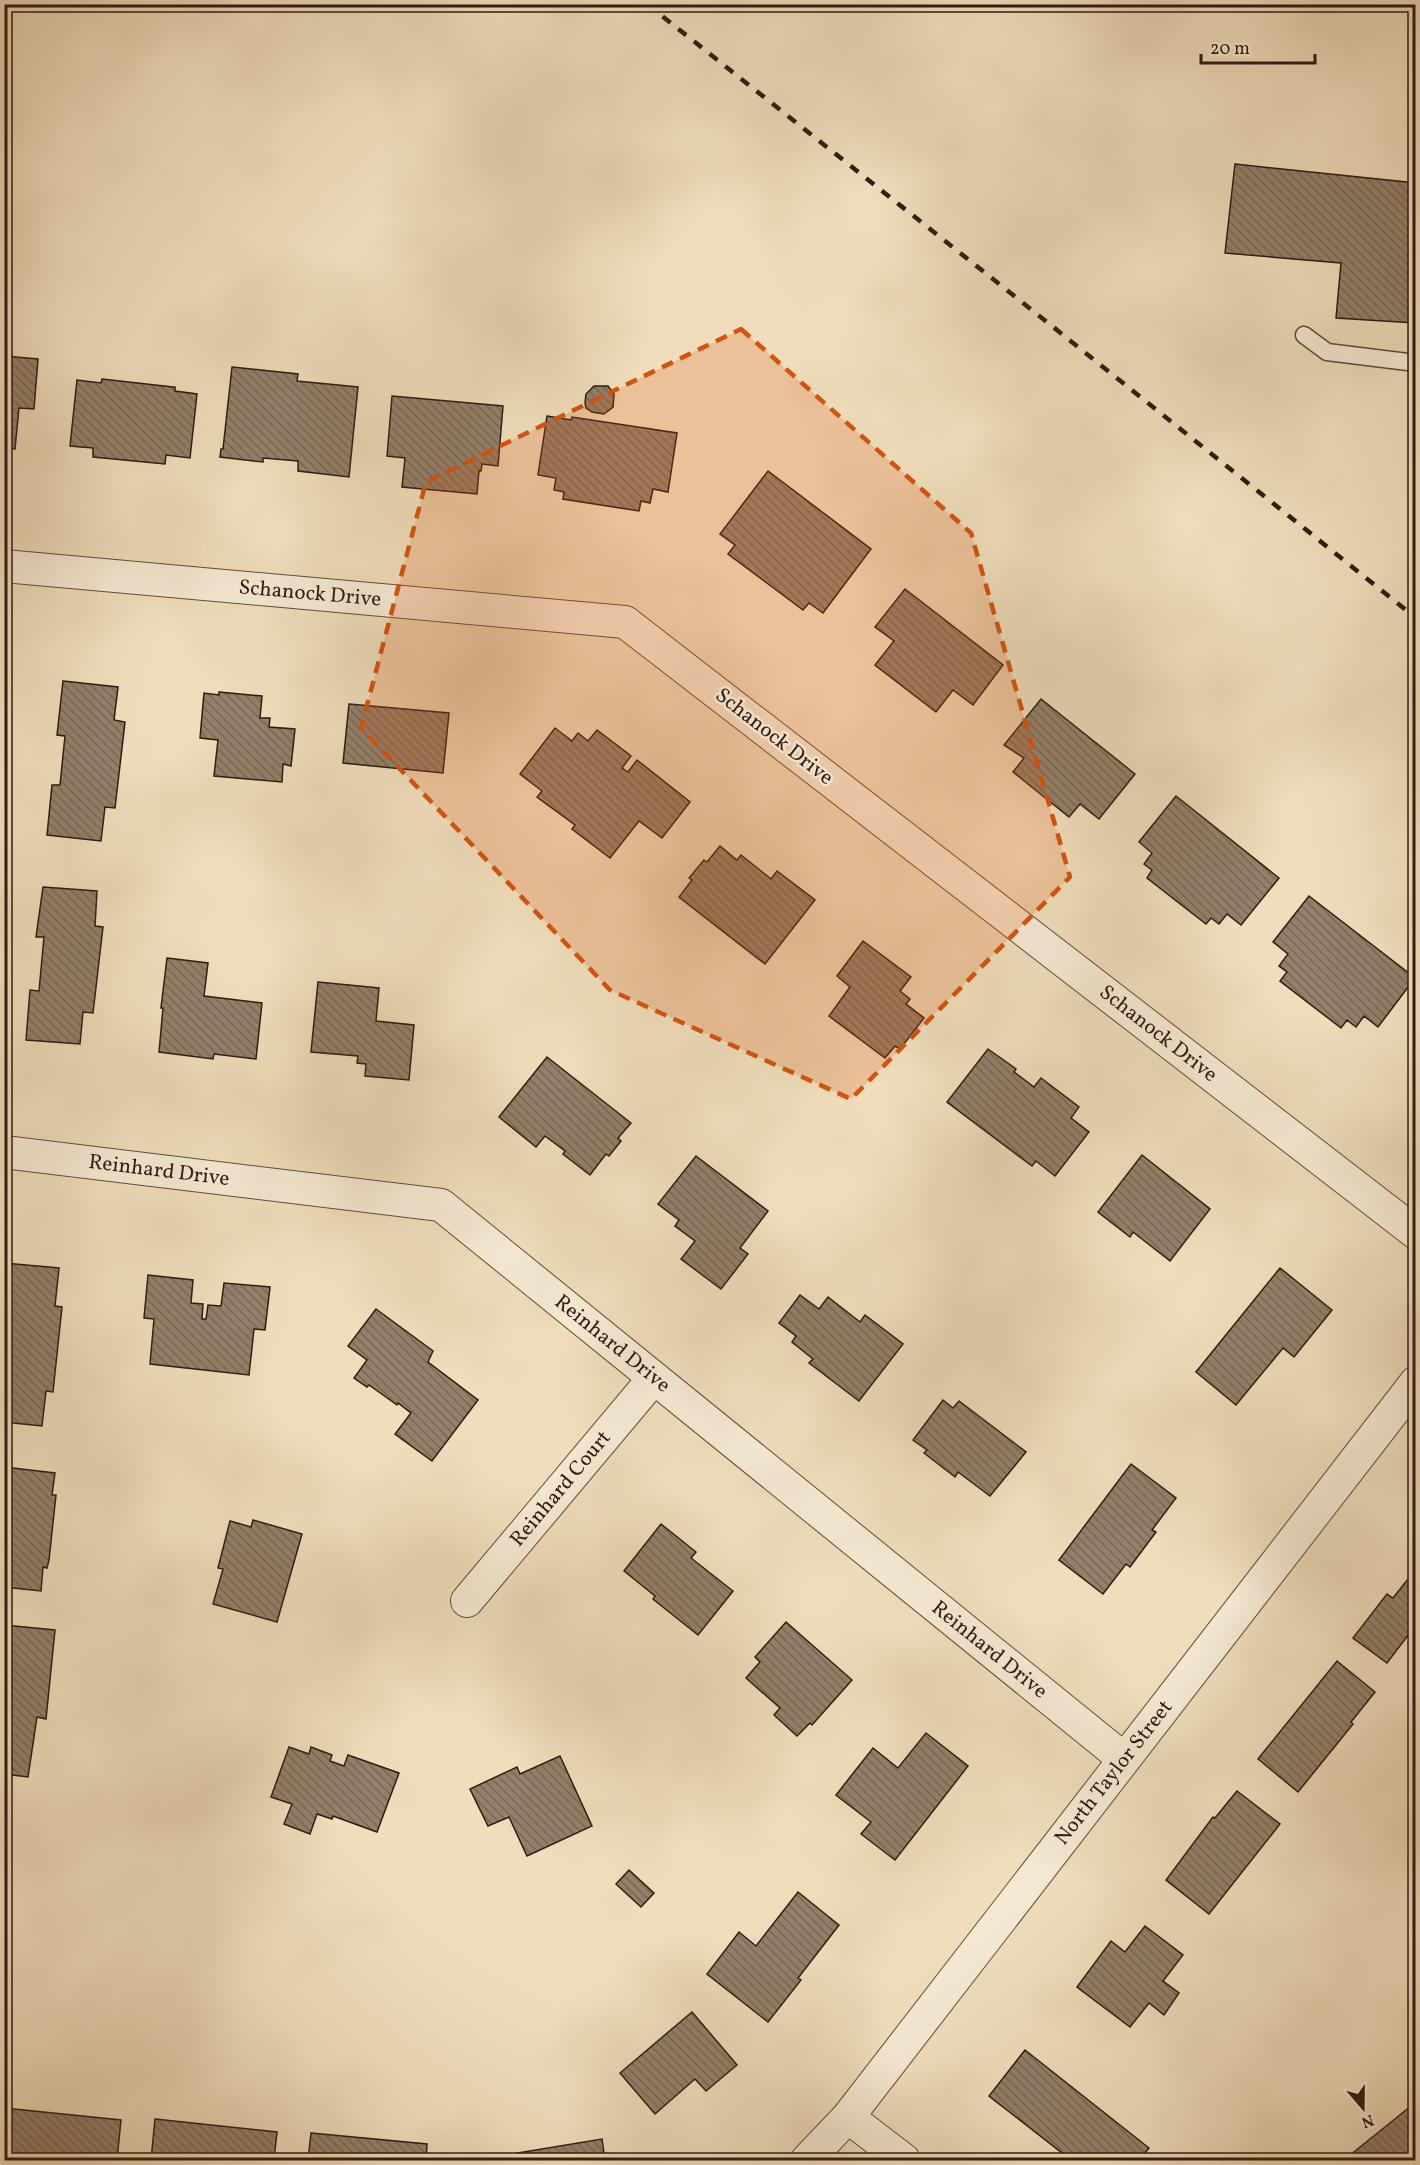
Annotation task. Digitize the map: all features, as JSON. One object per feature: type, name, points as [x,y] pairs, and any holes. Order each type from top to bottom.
[{"type":"street","name":"Schanock Drive","points":[[4,567],[625,622],[1416,1233]]},
{"type":"street","name":"Reinhard Drive","points":[[4,1152],[441,1205],[1124,1760]]},
{"type":"street","name":"Reinhard Court","points":[[467,1601],[654,1378]]},
{"type":"street","name":"North Taylor Street","points":[[807,2160],[848,2117],[1416,1382]]},
{"type":"street","points":[[848,2117],[904,2160]]},
{"type":"lane","points":[[1304,335],[1327,352],[1416,363]]},
{"type":"highlighted area","points":[[741,329],[971,533],[1070,877],[851,1099],[610,990],[361,728],[426,482]]},
{"type":"building","points":[[1235,164],[1416,183],[1415,323],[1336,318],[1341,263],[1225,253]]},
{"type":"building","points":[[4,356],[38,359],[34,409],[19,408],[15,449],[4,448]]},
{"type":"building","points":[[232,367],[298,374],[297,381],[358,387],[349,477],[298,471],[298,461],[263,458],[263,462],[220,457],[221,449],[223,449]]},
{"type":"building","points":[[102,379],[175,387],[175,391],[197,394],[190,458],[166,455],[165,464],[93,457],[93,448],[70,446],[77,380],[101,383]]},
{"type":"building","points":[[594,386],[608,386],[614,394],[613,407],[604,414],[592,412],[586,408],[586,394]]},
{"type":"building","points":[[392,396],[503,406],[498,466],[482,464],[481,471],[479,471],[477,494],[402,487],[405,458],[387,456]]},
{"type":"building","points":[[547,416],[571,420],[572,417],[677,433],[668,492],[653,489],[650,503],[641,501],[639,511],[563,499],[564,492],[554,490],[556,478],[538,475]]},
{"type":"building","points":[[768,471],[871,549],[823,613],[809,603],[803,610],[728,554],[735,545],[720,534]]},
{"type":"building","points":[[905,589],[1003,665],[973,705],[953,690],[936,712],[875,665],[894,641],[875,627]]},
{"type":"building","points":[[63,681],[118,687],[114,720],[125,722],[115,808],[105,807],[101,841],[47,835],[52,785],[60,785],[65,736],[57,735]]},
{"type":"building","points":[[219,692],[262,696],[260,718],[270,718],[269,727],[295,729],[291,766],[283,764],[282,782],[214,776],[218,740],[200,738],[204,693],[219,695]]},
{"type":"building","points":[[1041,699],[1135,774],[1099,819],[1080,804],[1069,817],[1013,772],[1024,758],[1004,745]]},
{"type":"building","points":[[349,704],[449,713],[443,773],[343,763]]},
{"type":"building","points":[[555,728],[572,741],[578,733],[588,741],[597,730],[631,756],[622,768],[628,772],[637,760],[690,802],[662,838],[639,821],[610,858],[572,829],[575,825],[537,797],[542,791],[520,774]]},
{"type":"building","points":[[1176,796],[1279,878],[1241,925],[1227,914],[1219,924],[1211,918],[1206,924],[1147,878],[1152,870],[1144,864],[1152,853],[1139,842]]},
{"type":"building","points":[[720,846],[737,860],[741,855],[771,879],[777,871],[815,900],[765,964],[679,897],[692,880],[689,878]]},
{"type":"building","points":[[43,887],[97,891],[95,926],[103,927],[93,1013],[83,1012],[80,1044],[26,1040],[30,990],[39,991],[44,937],[36,937]]},
{"type":"building","points":[[1309,896],[1415,978],[1378,1027],[1364,1016],[1356,1027],[1347,1020],[1341,1028],[1280,981],[1287,972],[1279,966],[1288,954],[1273,942]]},
{"type":"building","points":[[863,941],[911,977],[900,991],[910,999],[906,1004],[924,1018],[900,1049],[895,1046],[885,1058],[829,1016],[850,987],[837,976]]},
{"type":"building","points":[[167,958],[208,963],[204,996],[262,1003],[256,1059],[214,1054],[213,1059],[159,1052]]},
{"type":"building","points":[[318,982],[379,988],[376,1021],[414,1025],[409,1080],[365,1076],[366,1064],[357,1063],[358,1056],[311,1052]]},
{"type":"building","points":[[988,1049],[1016,1069],[1014,1072],[1034,1087],[1041,1078],[1079,1107],[1071,1118],[1089,1132],[1055,1176],[1036,1161],[1032,1166],[947,1102]]},
{"type":"building","points":[[547,1057],[631,1123],[618,1138],[621,1141],[609,1156],[606,1154],[590,1175],[563,1154],[565,1151],[545,1136],[536,1147],[499,1117]]},
{"type":"building","points":[[1142,1155],[1210,1209],[1170,1261],[1133,1232],[1130,1237],[1098,1212]]},
{"type":"building","points":[[696,1156],[768,1211],[740,1248],[748,1254],[721,1289],[681,1259],[695,1241],[675,1226],[679,1220],[658,1204]]},
{"type":"building","points":[[4,1263],[59,1268],[55,1306],[62,1307],[53,1392],[46,1391],[42,1426],[4,1422]]},
{"type":"building","points":[[1280,1268],[1332,1310],[1294,1357],[1283,1348],[1236,1405],[1196,1372]]},
{"type":"building","points":[[148,1275],[193,1280],[191,1303],[203,1304],[202,1319],[206,1319],[208,1305],[221,1306],[224,1283],[270,1287],[265,1330],[254,1329],[249,1375],[150,1364],[154,1319],[144,1318]]},
{"type":"building","points":[[800,1295],[819,1309],[828,1297],[860,1322],[865,1315],[903,1344],[859,1401],[809,1363],[813,1359],[792,1342],[796,1336],[779,1323]]},
{"type":"building","points":[[376,1309],[433,1351],[428,1362],[478,1400],[432,1461],[395,1434],[411,1413],[369,1385],[367,1387],[354,1378],[367,1360],[348,1346]]},
{"type":"building","points":[[943,1400],[953,1408],[959,1401],[1026,1452],[990,1496],[958,1472],[955,1477],[924,1453],[927,1450],[913,1440]]},
{"type":"building","points":[[1131,1464],[1176,1498],[1152,1530],[1156,1532],[1130,1567],[1126,1564],[1103,1594],[1059,1560]]},
{"type":"building","points":[[4,1467],[55,1473],[52,1495],[56,1495],[49,1560],[47,1568],[43,1567],[41,1591],[4,1587]]},
{"type":"building","points":[[253,1520],[302,1534],[277,1622],[213,1604],[223,1569],[218,1568],[230,1521],[251,1527]]},
{"type":"building","points":[[661,1524],[696,1552],[691,1558],[733,1591],[698,1635],[653,1599],[655,1596],[624,1571]]},
{"type":"building","points":[[1416,1569],[1416,1633],[1412,1630],[1387,1663],[1353,1638],[1387,1594],[1393,1598]]},
{"type":"building","points":[[786,1622],[852,1680],[812,1725],[810,1723],[797,1736],[774,1715],[780,1708],[746,1678],[760,1662],[755,1657]]},
{"type":"building","points":[[4,1625],[55,1630],[46,1719],[37,1717],[28,1777],[4,1774]]},
{"type":"building","points":[[1337,1661],[1375,1692],[1351,1722],[1353,1724],[1298,1792],[1258,1759]]},
{"type":"building","points":[[926,1733],[968,1766],[895,1860],[861,1834],[871,1822],[836,1795],[873,1748],[898,1768]]},
{"type":"building","points":[[289,1747],[309,1754],[311,1747],[332,1755],[330,1761],[344,1766],[348,1755],[399,1773],[377,1832],[333,1816],[332,1819],[317,1814],[310,1834],[284,1824],[292,1804],[271,1797]]},
{"type":"building","points":[[560,1756],[592,1826],[527,1856],[509,1817],[488,1826],[470,1789],[517,1767],[520,1774]]},
{"type":"building","points":[[1237,1791],[1280,1824],[1209,1914],[1166,1880],[1213,1817],[1215,1818]]},
{"type":"building","points":[[4,1814],[10,1815],[4,1856]]},
{"type":"building","points":[[629,1870],[654,1893],[641,1907],[616,1884]]},
{"type":"building","points":[[798,1892],[839,1925],[798,1978],[801,1980],[768,2022],[707,1974],[739,1932],[756,1946]]},
{"type":"building","points":[[1145,1926],[1183,1955],[1163,1981],[1179,1993],[1164,2015],[1149,2003],[1130,2027],[1077,1987],[1111,1941],[1125,1952]]},
{"type":"building","points":[[692,2012],[737,2065],[706,2091],[695,2079],[655,2114],[620,2073]]},
{"type":"building","points":[[1025,2050],[1149,2148],[1139,2160],[1071,2160],[989,2096]]},
{"type":"building","points":[[1416,2102],[1416,2160],[1344,2160]]},
{"type":"building","points":[[4,2108],[121,2120],[117,2160],[37,2160],[4,2157]]},
{"type":"building","points":[[155,2119],[277,2132],[274,2160],[151,2160]]},
{"type":"building","points":[[311,2133],[427,2144],[426,2160],[308,2160]]},
{"type":"building","points":[[602,2139],[605,2160],[491,2160],[518,2156],[517,2153]]},
{"type":"railway","points":[[647,4],[1416,618]]}]
